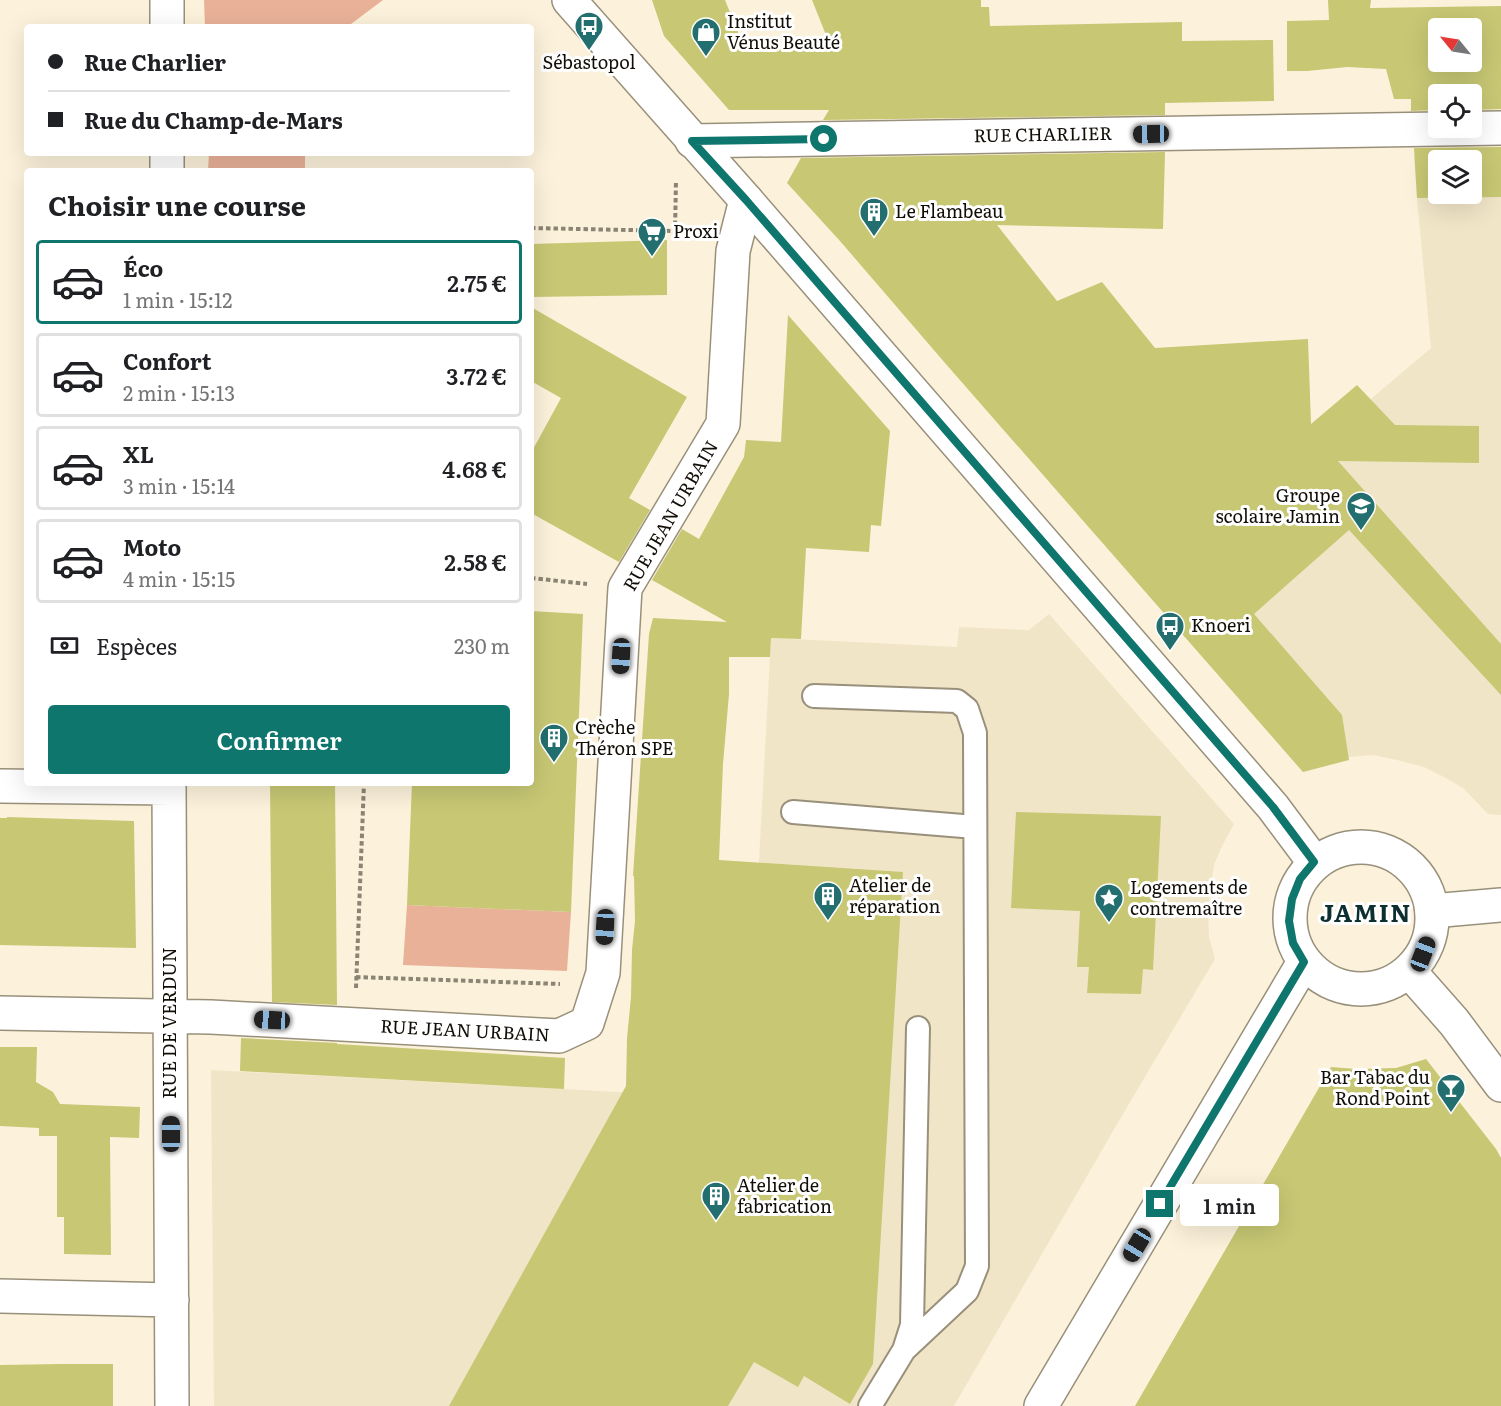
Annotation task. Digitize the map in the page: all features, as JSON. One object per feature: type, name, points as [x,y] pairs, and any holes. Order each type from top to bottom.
[{"type":"street","points":[[167,0],[167,24]]},
{"type":"street","points":[[569,0],[746,200],[1273,807],[1314,862]]},
{"type":"street","name":"RUE CHARLIER","points":[[692,141],[1501,128]]},
{"type":"street","name":"RUE JEAN URBAIN","points":[[0,1013],[170,1015],[560,1036],[587,1023],[603,973],[625,588],[723,424],[733,251],[746,200]]},
{"type":"street","points":[[0,786],[169,786]]},
{"type":"street","name":"RUE DE VERDUN","points":[[169,786],[172,1406]]},
{"type":"street","points":[[1356,846],[1378,848],[1398,856],[1415,870],[1427,889],[1432,911],[1431,933],[1423,954],[1409,971],[1389,984],[1366,989],[1343,988],[1321,978],[1304,962],[1293,943],[1289,921],[1292,899],[1300,879],[1314,862],[1334,851],[1356,846]]},
{"type":"street","points":[[1432,911],[1501,905]]},
{"type":"street","points":[[1041,1406],[1304,962]]},
{"type":"street","points":[[1409,971],[1454,1022],[1501,1085]]},
{"type":"street","points":[[0,1296],[172,1300]]},
{"type":"lane","points":[[814,696],[957,701],[968,709],[975,733],[977,1266],[967,1291],[904,1350]]},
{"type":"lane","points":[[793,812],[975,827]]},
{"type":"lane","points":[[870,1406],[904,1350],[912,1325],[918,1028]]},
{"type":"path","points":[[534,228],[675,231],[676,177],[692,141]]},
{"type":"path","points":[[534,578],[625,588]]},
{"type":"path","points":[[355,1024],[364,786]]},
{"type":"path","points":[[356,977],[598,986]]},
{"type":"shaded area","points":[[204,0],[383,0],[351,24],[205,24]]},
{"type":"shaded area","name":"Groupe scolaire Jamin","points":[[1482,155],[1501,155],[1501,815],[1488,814],[1463,788],[1444,777],[1424,767],[1397,760],[1373,755],[1349,757],[1349,759],[1303,772],[1148,595],[1431,348],[1414,156],[1428,156],[1428,204],[1482,204]]},
{"type":"shaded area","points":[[209,156],[305,156],[305,168],[208,168]]},
{"type":"shaded area","points":[[1049,614],[1234,824],[1214,865],[1210,891],[1209,937],[1215,959],[954,1406],[214,1406],[211,1070],[673,1095],[753,972],[771,638],[957,647],[959,627],[1029,630]]},
{"type":"shaded area","points":[[407,905],[571,912],[567,971],[403,965]]},
{"type":"building","points":[[652,0],[725,0],[744,47],[830,45],[812,0],[981,0],[981,7],[989,7],[990,26],[1182,22],[1182,41],[1273,40],[1274,101],[1165,103],[1165,115],[823,120],[829,110],[729,110],[664,36]]},
{"type":"building","points":[[1328,0],[1371,0],[1370,8],[1501,6],[1501,109],[1482,110],[1482,84],[1428,84],[1428,110],[1411,111],[1411,99],[1394,99],[1386,69],[1347,67],[1287,71],[1287,21],[1329,20]]},
{"type":"building","points":[[1501,147],[1501,197],[1482,197],[1482,150],[1428,150],[1428,198],[1417,198],[1414,148]]},
{"type":"building","points":[[1165,152],[1163,229],[997,225],[1057,301],[1102,282],[1155,348],[1308,339],[1311,424],[1357,385],[1395,425],[1479,426],[1479,463],[1338,461],[1501,644],[1501,695],[1349,530],[1254,614],[1342,715],[1349,760],[1303,772],[787,183],[801,158]]},
{"type":"building","points":[[667,240],[667,295],[534,297],[534,244]]},
{"type":"building","points":[[534,309],[687,397],[629,498],[650,510],[619,562],[534,515],[534,448],[561,398],[534,383]]},
{"type":"building","points":[[788,315],[890,431],[881,526],[871,525],[869,552],[806,548],[801,639],[771,638],[770,657],[729,657],[729,694],[719,860],[903,872],[873,1364],[850,1404],[804,1376],[798,1387],[754,1362],[728,1406],[449,1406],[626,1086],[635,921],[633,876],[649,634],[653,618],[727,622],[652,580],[682,529],[699,539],[744,457],[746,440],[781,442]]},
{"type":"building","name":"Crèche Théron SPE","points":[[534,611],[583,614],[571,912],[407,905],[412,786],[534,786]]},
{"type":"building","points":[[270,786],[335,786],[337,1005],[272,1002]]},
{"type":"building","points":[[1016,812],[1161,816],[1153,970],[1143,969],[1141,994],[1087,993],[1089,967],[1077,967],[1080,911],[1011,908]]},
{"type":"building","points":[[0,818],[134,821],[136,948],[0,945]]},
{"type":"building","points":[[241,1038],[565,1058],[564,1089],[240,1071]]},
{"type":"building","points":[[0,1047],[37,1047],[36,1082],[53,1092],[60,1104],[140,1107],[139,1138],[110,1137],[111,1255],[64,1254],[64,1217],[57,1217],[57,1136],[39,1136],[39,1128],[0,1126]]},
{"type":"building","points":[[1426,1059],[1501,1158],[1501,1406],[1135,1406],[1331,1067],[1396,1068]]},
{"type":"building","points":[[113,1364],[113,1406],[0,1406],[0,1365]]},
{"type":"place","name":"Sébastopol","points":[[589,52]]},
{"type":"place","name":"Institut Vénus Beauté","points":[[706,58]]},
{"type":"place","name":"Le Flambeau","points":[[874,238]]},
{"type":"place","name":"Proxi","points":[[652,258]]},
{"type":"place","name":"Groupe scolaire Jamin","points":[[1361,532]]},
{"type":"place","name":"Knoeri","points":[[1170,652]]},
{"type":"place","name":"Crèche Théron SPE","points":[[554,764]]},
{"type":"place","name":"Atelier de réparation","points":[[828,922]]},
{"type":"place","name":"Logements de contremaître","points":[[1109,924]]},
{"type":"place","name":"Bar Tabac du Rond Point","points":[[1451,1114]]},
{"type":"place","name":"Atelier de fabrication","points":[[716,1222]]},
{"type":"district","name":"JAMIN","points":[[1366,914]]},
{"type":"route","points":[[824,139],[692,141],[746,200],[1273,807],[1314,862],[1300,879],[1292,899],[1289,921],[1293,943],[1304,962],[1160,1204]]}]
